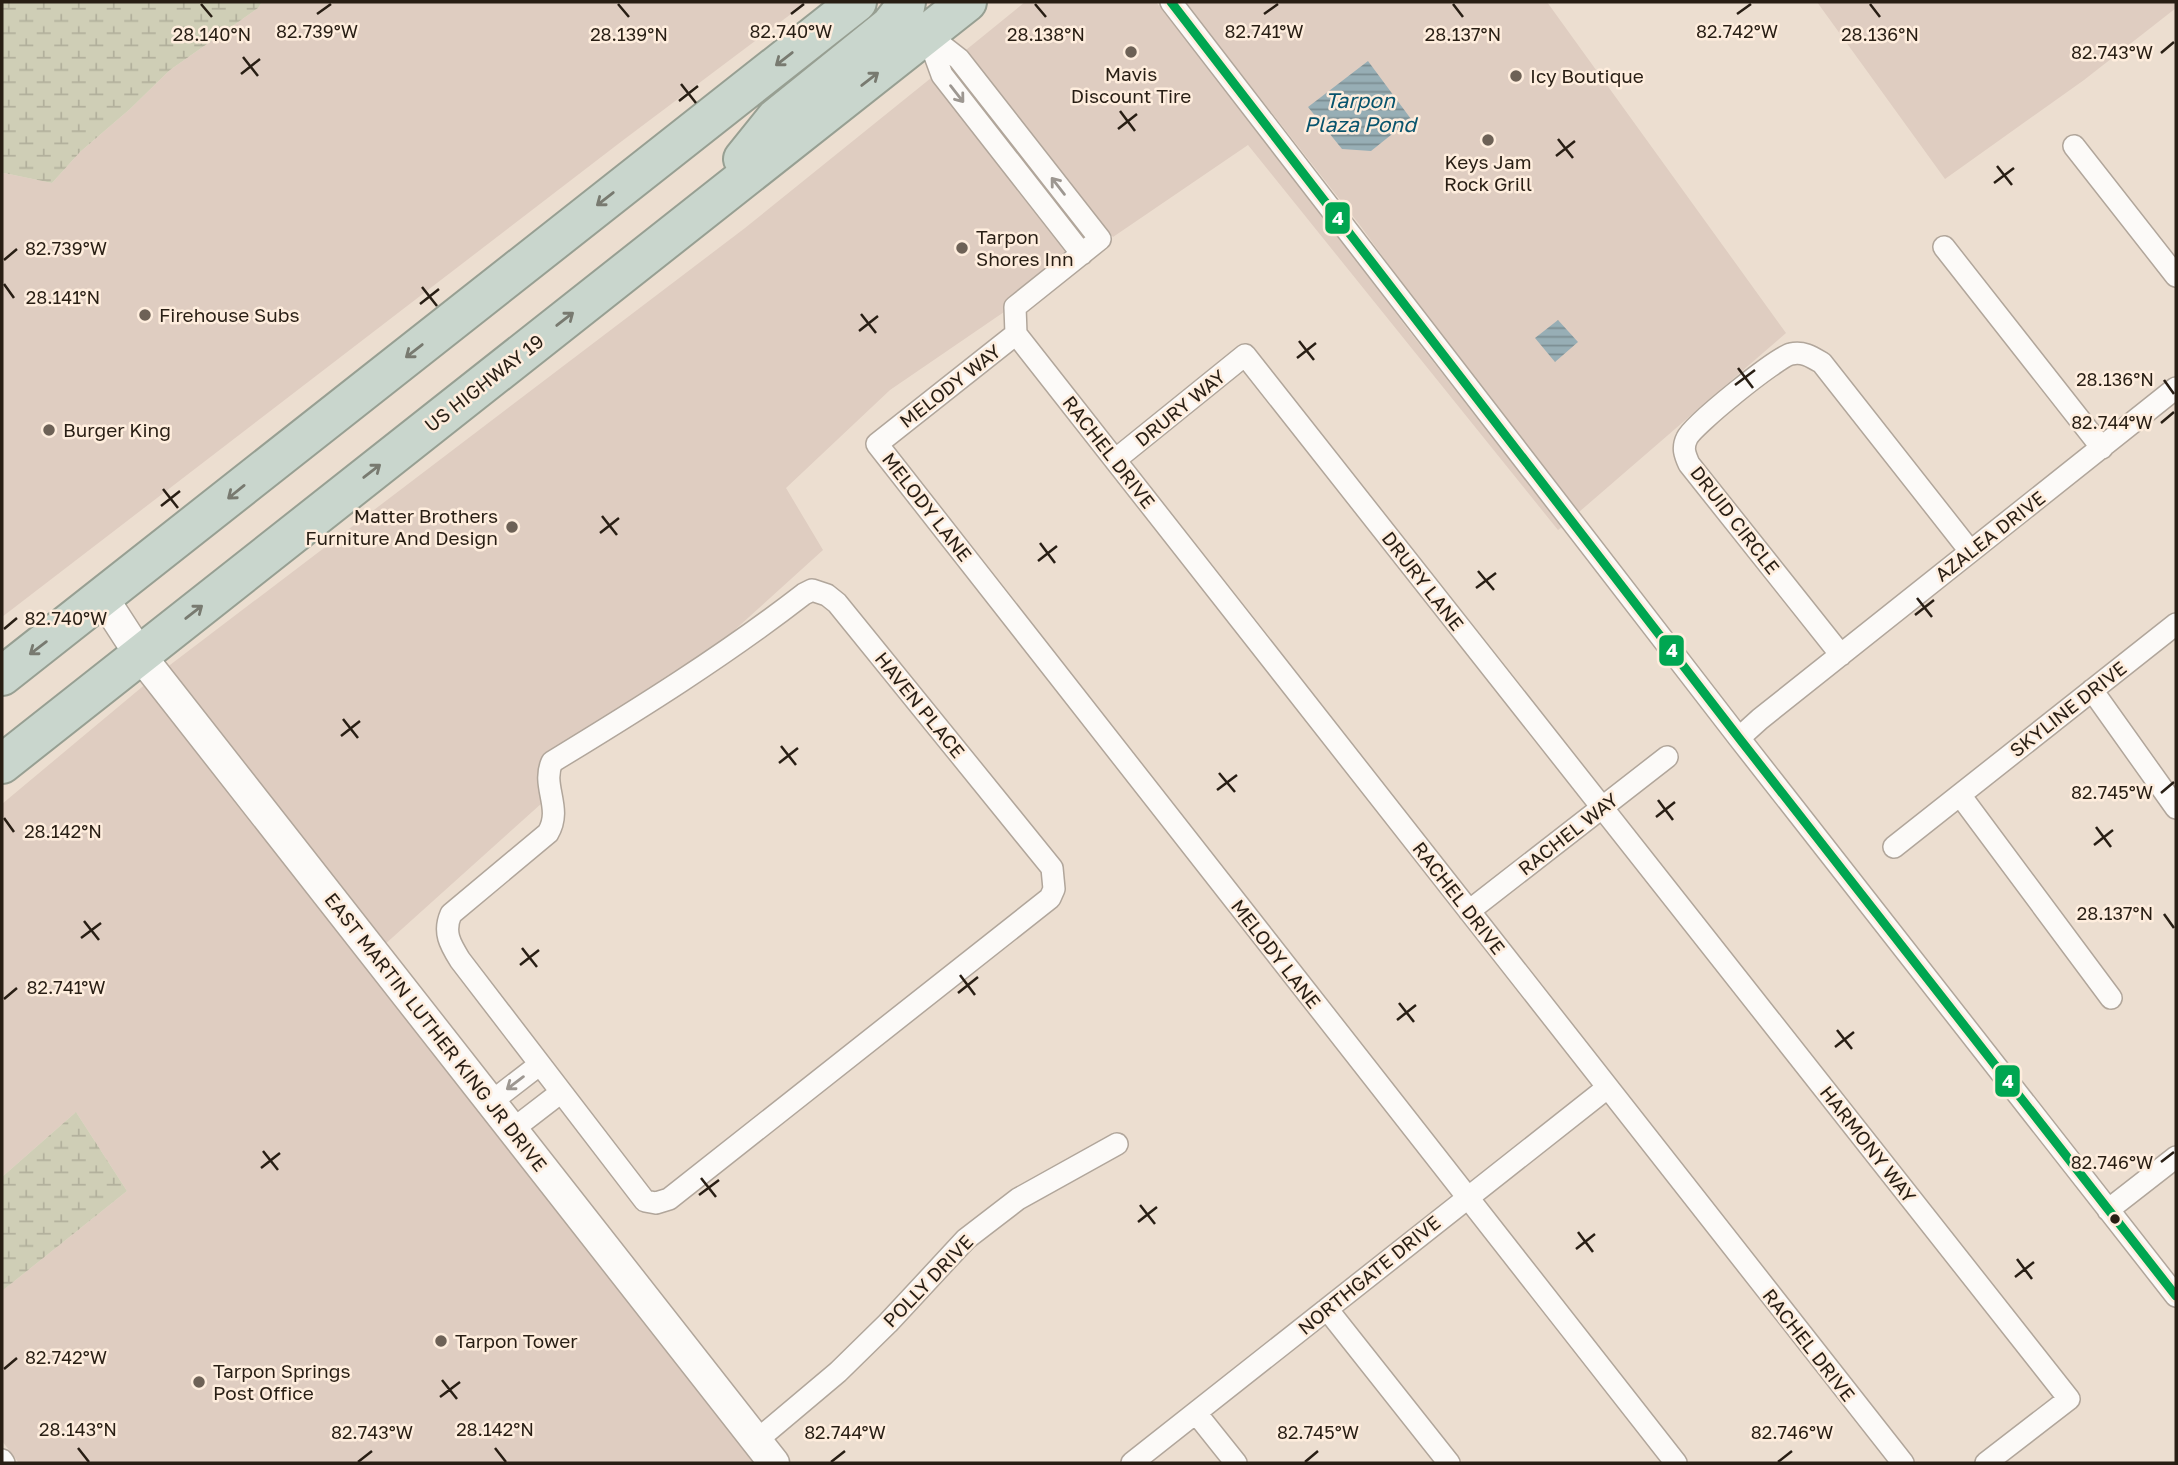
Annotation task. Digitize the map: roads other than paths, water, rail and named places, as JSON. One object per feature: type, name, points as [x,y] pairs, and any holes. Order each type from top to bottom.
[{"type":"highway","points":[[2,676],[857,2]]},
{"type":"highway","points":[[701,212],[776,118],[890,26],[906,2]]},
{"type":"highway","name":"US HIGHWAY 19","points":[[2,764],[701,212],[932,18],[967,2]]},
{"type":"street","points":[[1171,2],[1739,738],[2176,1296]]},
{"type":"street","name":"MELODY WAY","points":[[877,444],[1016,334],[1015,307],[1100,239],[959,59],[932,18]]},
{"type":"street","points":[[932,18],[942,75],[1082,254]]},
{"type":"street","points":[[2074,146],[2176,276]]},
{"type":"street","points":[[1944,247],[2102,448]]},
{"type":"street","name":"RACHEL DRIVE","points":[[1016,334],[1903,1463]]},
{"type":"street","name":"DRUID CIRCLE","points":[[1841,655],[1689,464],[1684,454],[1685,443],[1694,427],[1780,358],[1801,353],[1812,356],[1822,363],[1970,551]]},
{"type":"street","name":"DRURY WAY","points":[[1115,460],[1245,355]]},
{"type":"street","name":"DRURY LANE","points":[[1245,355],[1601,807]]},
{"type":"street","name":"AZALEA DRIVE","points":[[1739,738],[2176,388]]},
{"type":"street","name":"MELODY LANE","points":[[877,444],[1676,1463]]},
{"type":"street","name":"HAVEN PLACE","points":[[812,590],[827,595],[837,603],[1052,868],[1054,889],[1051,898],[669,1199],[656,1203],[645,1201],[561,1093],[454,951],[447,937],[451,914],[548,833],[555,814],[549,777],[552,762],[751,635],[804,594],[812,590]]},
{"type":"street","name":"EAST MARTIN LUTHER KING JR DRIVE","points":[[103,598],[141,655],[765,1452]]},
{"type":"street","name":"SKYLINE DRIVE","points":[[1894,847],[2176,624]]},
{"type":"street","points":[[2092,690],[2176,808]]},
{"type":"street","name":"RACHEL WAY","points":[[1469,911],[1667,757]]},
{"type":"street","points":[[1960,795],[2111,998]]},
{"type":"street","name":"HARMONY WAY","points":[[1601,807],[2069,1399],[1986,1463]]},
{"type":"street","points":[[491,1102],[539,1065]]},
{"type":"street","name":"NORTHGATE DRIVE","points":[[1132,1463],[1607,1088]]},
{"type":"street","points":[[512,1129],[561,1093]]},
{"type":"street","name":"POLLY DRIVE","points":[[765,1452],[966,1239],[1018,1199],[1117,1144]]},
{"type":"street","points":[[2108,1210],[2176,1157]]},
{"type":"street","points":[[1327,1309],[1449,1463]]},
{"type":"street","points":[[1196,1413],[1236,1463]]},
{"type":"water","name":"Tarpon Plaza Pond","points":[[1368,61],[1411,119],[1371,151],[1342,149],[1308,107]]},
{"type":"water","points":[[1558,320],[1578,342],[1555,362],[1535,338]]},
{"type":"place","name":"Mavis Discount Tire","points":[[1131,52]]},
{"type":"place","name":"Icy Boutique","points":[[1516,76]]},
{"type":"place","name":"Keys Jam Rock Grill","points":[[1488,140]]},
{"type":"place","name":"Tarpon Shores Inn","points":[[962,248]]},
{"type":"place","name":"Firehouse Subs","points":[[145,315]]},
{"type":"place","name":"Burger King","points":[[49,430]]},
{"type":"place","name":"Matter Brothers Furniture And Design","points":[[512,527]]},
{"type":"place","name":"Tarpon Tower","points":[[441,1341]]},
{"type":"place","name":"Tarpon Springs Post Office","points":[[199,1382]]}]
